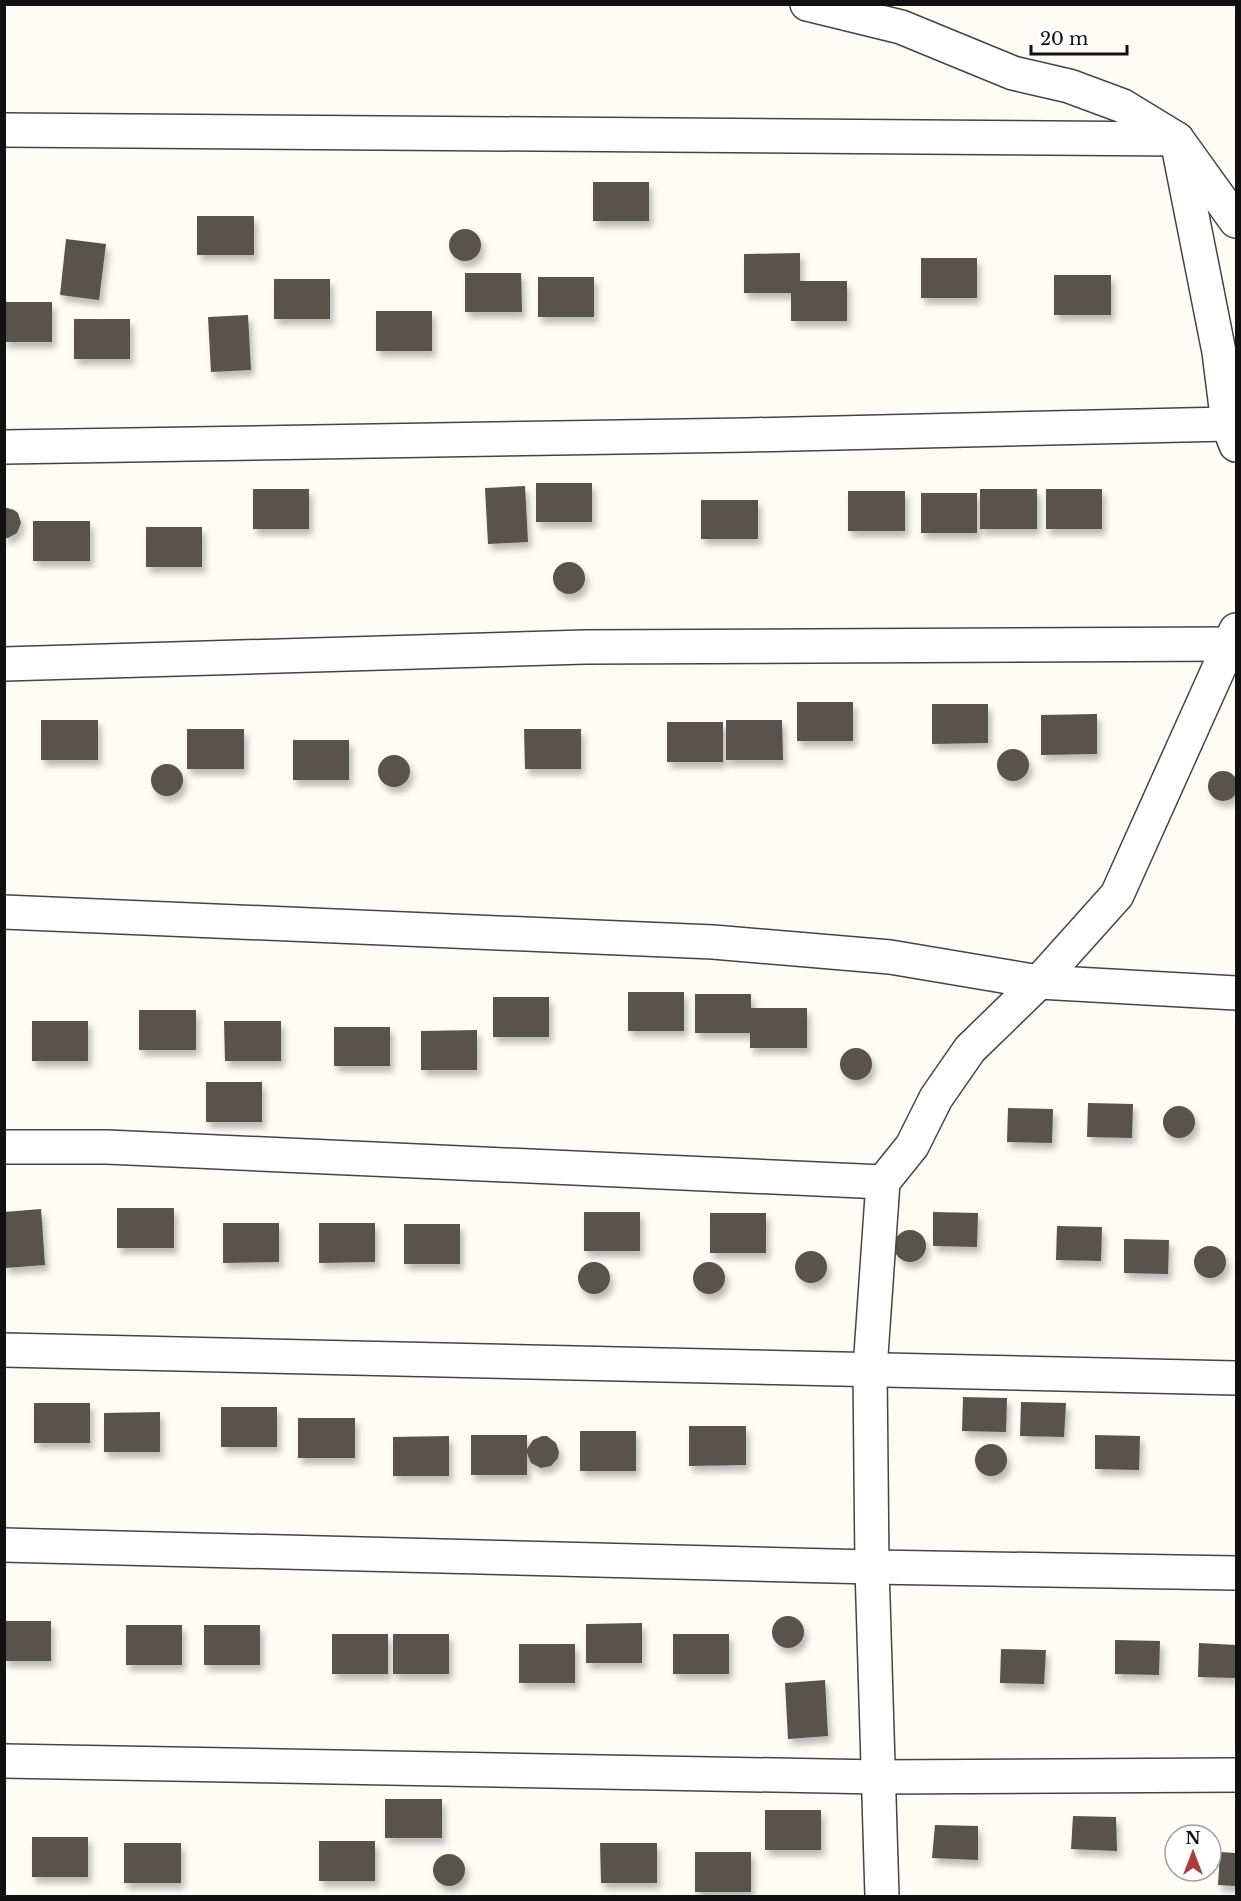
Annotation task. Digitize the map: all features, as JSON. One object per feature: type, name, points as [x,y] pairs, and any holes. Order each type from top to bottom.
[{"type":"street","points":[[807,4],[901,27],[1013,73],[1069,86],[1123,106],[1177,139],[1236,221]]},
{"type":"street","points":[[4,130],[1177,139]]},
{"type":"street","points":[[4,447],[723,435],[1232,434],[1219,352],[1177,139]]},
{"type":"street","points":[[4,664],[585,647],[1233,637],[1117,895],[1039,982],[970,1049],[936,1098],[912,1146],[883,1182],[870,1370],[872,1567],[882,1896]]},
{"type":"street","points":[[4,912],[713,942],[890,957],[1039,982],[1236,993]]},
{"type":"street","points":[[4,1146],[107,1147],[883,1182]]},
{"type":"street","points":[[4,1350],[1236,1378]]},
{"type":"street","points":[[4,1545],[872,1567],[1236,1573]]},
{"type":"street","points":[[4,1761],[879,1777],[1236,1775]]},
{"type":"building","points":[[593,182],[649,182],[649,221],[593,221]]},
{"type":"building","points":[[197,216],[254,216],[254,255],[197,255]]},
{"type":"building","points":[[465,229],[476,234],[481,245],[476,256],[465,261],[454,256],[449,245],[454,234]]},
{"type":"building","points":[[66,239],[106,244],[99,300],[60,295]]},
{"type":"building","points":[[800,253],[800,281],[847,281],[847,321],[791,321],[791,293],[744,293],[744,254]]},
{"type":"building","points":[[921,258],[977,258],[977,298],[921,298]]},
{"type":"building","points":[[465,273],[521,273],[522,312],[465,312]]},
{"type":"building","points":[[1054,275],[1111,275],[1111,315],[1054,315]]},
{"type":"building","points":[[538,277],[594,277],[594,317],[538,317]]},
{"type":"building","points":[[274,279],[330,279],[330,319],[274,319]]},
{"type":"building","points":[[4,302],[52,302],[52,342],[4,342]]},
{"type":"building","points":[[376,311],[432,311],[432,351],[376,351]]},
{"type":"building","points":[[248,315],[251,370],[211,372],[208,317]]},
{"type":"building","points":[[74,319],[130,319],[130,359],[74,359]]},
{"type":"building","points":[[536,483],[592,483],[592,522],[536,522]]},
{"type":"building","points":[[525,486],[528,542],[488,544],[485,488]]},
{"type":"building","points":[[253,489],[309,489],[309,529],[253,529]]},
{"type":"building","points":[[980,489],[1037,489],[1037,529],[980,529]]},
{"type":"building","points":[[1046,489],[1102,489],[1102,529],[1046,529]]},
{"type":"building","points":[[848,491],[905,491],[905,531],[848,531]]},
{"type":"building","points":[[921,493],[977,493],[977,533],[921,533]]},
{"type":"building","points":[[701,500],[758,500],[758,539],[701,539]]},
{"type":"building","points":[[4,507],[18,513],[21,523],[17,533],[8,538],[4,538]]},
{"type":"building","points":[[33,521],[90,521],[90,561],[33,561]]},
{"type":"building","points":[[146,527],[202,527],[202,567],[146,567]]},
{"type":"building","points":[[569,562],[580,567],[585,578],[580,589],[569,594],[558,589],[553,578],[558,567]]},
{"type":"building","points":[[797,702],[853,702],[853,741],[797,741]]},
{"type":"building","points":[[932,704],[988,704],[988,743],[932,744]]},
{"type":"building","points":[[1097,714],[1097,754],[1041,755],[1041,715]]},
{"type":"building","points":[[41,720],[98,720],[98,760],[41,760]]},
{"type":"building","points":[[726,720],[782,720],[783,760],[726,760]]},
{"type":"building","points":[[667,722],[723,722],[723,762],[667,762]]},
{"type":"building","points":[[187,729],[244,729],[244,769],[187,769]]},
{"type":"building","points":[[524,729],[581,729],[581,769],[525,769]]},
{"type":"building","points":[[293,740],[349,740],[349,780],[293,780]]},
{"type":"building","points":[[1013,749],[1024,754],[1029,765],[1024,776],[1013,781],[1002,776],[997,765],[1002,754]]},
{"type":"building","points":[[394,755],[405,760],[410,771],[405,782],[394,787],[383,782],[378,771],[383,760]]},
{"type":"building","points":[[167,764],[178,769],[183,780],[178,791],[167,796],[156,791],[151,780],[156,769]]},
{"type":"building","points":[[1223,771],[1234,775],[1238,786],[1234,797],[1223,801],[1212,797],[1208,786],[1212,775]]},
{"type":"building","points":[[628,992],[684,992],[684,1031],[628,1031]]},
{"type":"building","points":[[695,994],[751,994],[751,1008],[807,1008],[807,1048],[750,1048],[750,1033],[695,1033]]},
{"type":"building","points":[[493,997],[549,997],[549,1037],[493,1037]]},
{"type":"building","points":[[139,1010],[196,1010],[196,1050],[139,1050]]},
{"type":"building","points":[[32,1021],[88,1021],[88,1061],[32,1061]]},
{"type":"building","points":[[224,1021],[281,1021],[281,1061],[225,1061]]},
{"type":"building","points":[[334,1027],[390,1027],[390,1066],[334,1066]]},
{"type":"building","points":[[477,1030],[477,1070],[421,1070],[421,1031]]},
{"type":"building","points":[[856,1048],[867,1053],[872,1064],[867,1075],[856,1080],[845,1075],[840,1064],[845,1053]]},
{"type":"building","points":[[206,1082],[262,1082],[262,1122],[206,1122]]},
{"type":"building","points":[[1088,1103],[1133,1104],[1132,1138],[1087,1137]]},
{"type":"building","points":[[1179,1106],[1190,1111],[1195,1122],[1190,1133],[1179,1138],[1168,1133],[1163,1122],[1168,1111]]},
{"type":"building","points":[[1008,1108],[1053,1109],[1052,1143],[1007,1142]]},
{"type":"building","points":[[117,1208],[174,1208],[174,1248],[117,1248]]},
{"type":"building","points":[[41,1209],[45,1265],[5,1268],[4,1212]]},
{"type":"building","points":[[584,1212],[640,1212],[640,1251],[584,1251]]},
{"type":"building","points":[[933,1212],[978,1213],[977,1247],[933,1246]]},
{"type":"building","points":[[710,1213],[766,1213],[766,1253],[710,1253]]},
{"type":"building","points":[[223,1223],[279,1223],[279,1262],[223,1263]]},
{"type":"building","points":[[319,1223],[375,1223],[375,1262],[319,1263]]},
{"type":"building","points":[[404,1224],[460,1224],[460,1264],[404,1264]]},
{"type":"building","points":[[1057,1226],[1102,1227],[1101,1261],[1056,1260]]},
{"type":"building","points":[[910,1230],[921,1235],[926,1246],[921,1257],[910,1262],[899,1257],[894,1246],[899,1235]]},
{"type":"building","points":[[1124,1239],[1169,1240],[1168,1274],[1124,1273]]},
{"type":"building","points":[[1210,1246],[1221,1251],[1226,1262],[1221,1273],[1210,1278],[1199,1273],[1194,1262],[1199,1251]]},
{"type":"building","points":[[811,1251],[822,1256],[827,1267],[822,1278],[811,1283],[800,1278],[795,1267],[800,1256]]},
{"type":"building","points":[[594,1262],[605,1267],[610,1278],[605,1289],[594,1294],[583,1289],[578,1278],[583,1267]]},
{"type":"building","points":[[709,1262],[720,1267],[725,1278],[720,1289],[709,1294],[698,1289],[693,1278],[698,1267]]},
{"type":"building","points":[[963,1397],[1007,1398],[1006,1432],[962,1431]]},
{"type":"building","points":[[1021,1402],[1066,1403],[1064,1437],[1020,1436]]},
{"type":"building","points":[[34,1403],[90,1403],[90,1443],[34,1443]]},
{"type":"building","points":[[221,1407],[277,1407],[277,1447],[221,1447]]},
{"type":"building","points":[[160,1412],[160,1452],[104,1452],[104,1413]]},
{"type":"building","points":[[298,1418],[355,1418],[355,1458],[298,1458]]},
{"type":"building","points":[[689,1426],[746,1426],[746,1465],[689,1466]]},
{"type":"building","points":[[580,1431],[636,1431],[636,1471],[580,1471]]},
{"type":"building","points":[[471,1435],[527,1435],[527,1449],[533,1440],[547,1436],[556,1443],[558,1458],[551,1466],[541,1468],[531,1463],[527,1453],[527,1475],[471,1475]]},
{"type":"building","points":[[1095,1435],[1140,1436],[1139,1470],[1095,1469]]},
{"type":"building","points":[[449,1436],[449,1476],[393,1476],[393,1437]]},
{"type":"building","points":[[991,1444],[1002,1449],[1007,1460],[1002,1471],[991,1476],[980,1471],[975,1460],[980,1449]]},
{"type":"building","points":[[788,1616],[799,1621],[804,1632],[799,1643],[788,1648],[777,1643],[772,1632],[777,1621]]},
{"type":"building","points":[[4,1621],[51,1621],[51,1661],[4,1661]]},
{"type":"building","points":[[642,1623],[642,1663],[586,1663],[586,1624]]},
{"type":"building","points":[[126,1625],[182,1625],[182,1665],[126,1665]]},
{"type":"building","points":[[204,1625],[260,1625],[260,1665],[204,1665]]},
{"type":"building","points":[[332,1634],[388,1634],[388,1674],[332,1674]]},
{"type":"building","points":[[393,1634],[449,1634],[449,1674],[393,1674]]},
{"type":"building","points":[[673,1634],[729,1634],[729,1674],[673,1674]]},
{"type":"building","points":[[1115,1640],[1160,1641],[1159,1675],[1115,1674]]},
{"type":"building","points":[[1199,1643],[1236,1645],[1236,1678],[1198,1677]]},
{"type":"building","points":[[519,1644],[575,1644],[575,1683],[519,1683]]},
{"type":"building","points":[[1001,1649],[1046,1650],[1044,1684],[1000,1683]]},
{"type":"building","points":[[825,1680],[828,1736],[788,1739],[785,1683]]},
{"type":"building","points":[[385,1799],[442,1799],[442,1838],[385,1838]]},
{"type":"building","points":[[765,1810],[821,1810],[821,1850],[765,1850]]},
{"type":"building","points":[[1073,1816],[1116,1817],[1117,1851],[1071,1849]]},
{"type":"building","points":[[935,1825],[978,1826],[978,1860],[932,1858]]},
{"type":"building","points":[[32,1837],[88,1837],[88,1877],[32,1877]]},
{"type":"building","points":[[319,1841],[375,1841],[375,1881],[319,1881]]},
{"type":"building","points":[[124,1843],[181,1843],[181,1883],[124,1883]]},
{"type":"building","points":[[600,1843],[657,1843],[657,1883],[601,1883]]},
{"type":"building","points":[[695,1852],[751,1852],[751,1892],[695,1892]]},
{"type":"building","points":[[1223,1852],[1236,1853],[1236,1886],[1218,1885],[1218,1883],[1223,1883]]},
{"type":"building","points":[[449,1854],[460,1859],[465,1870],[460,1881],[449,1886],[438,1881],[433,1870],[438,1859]]}]
